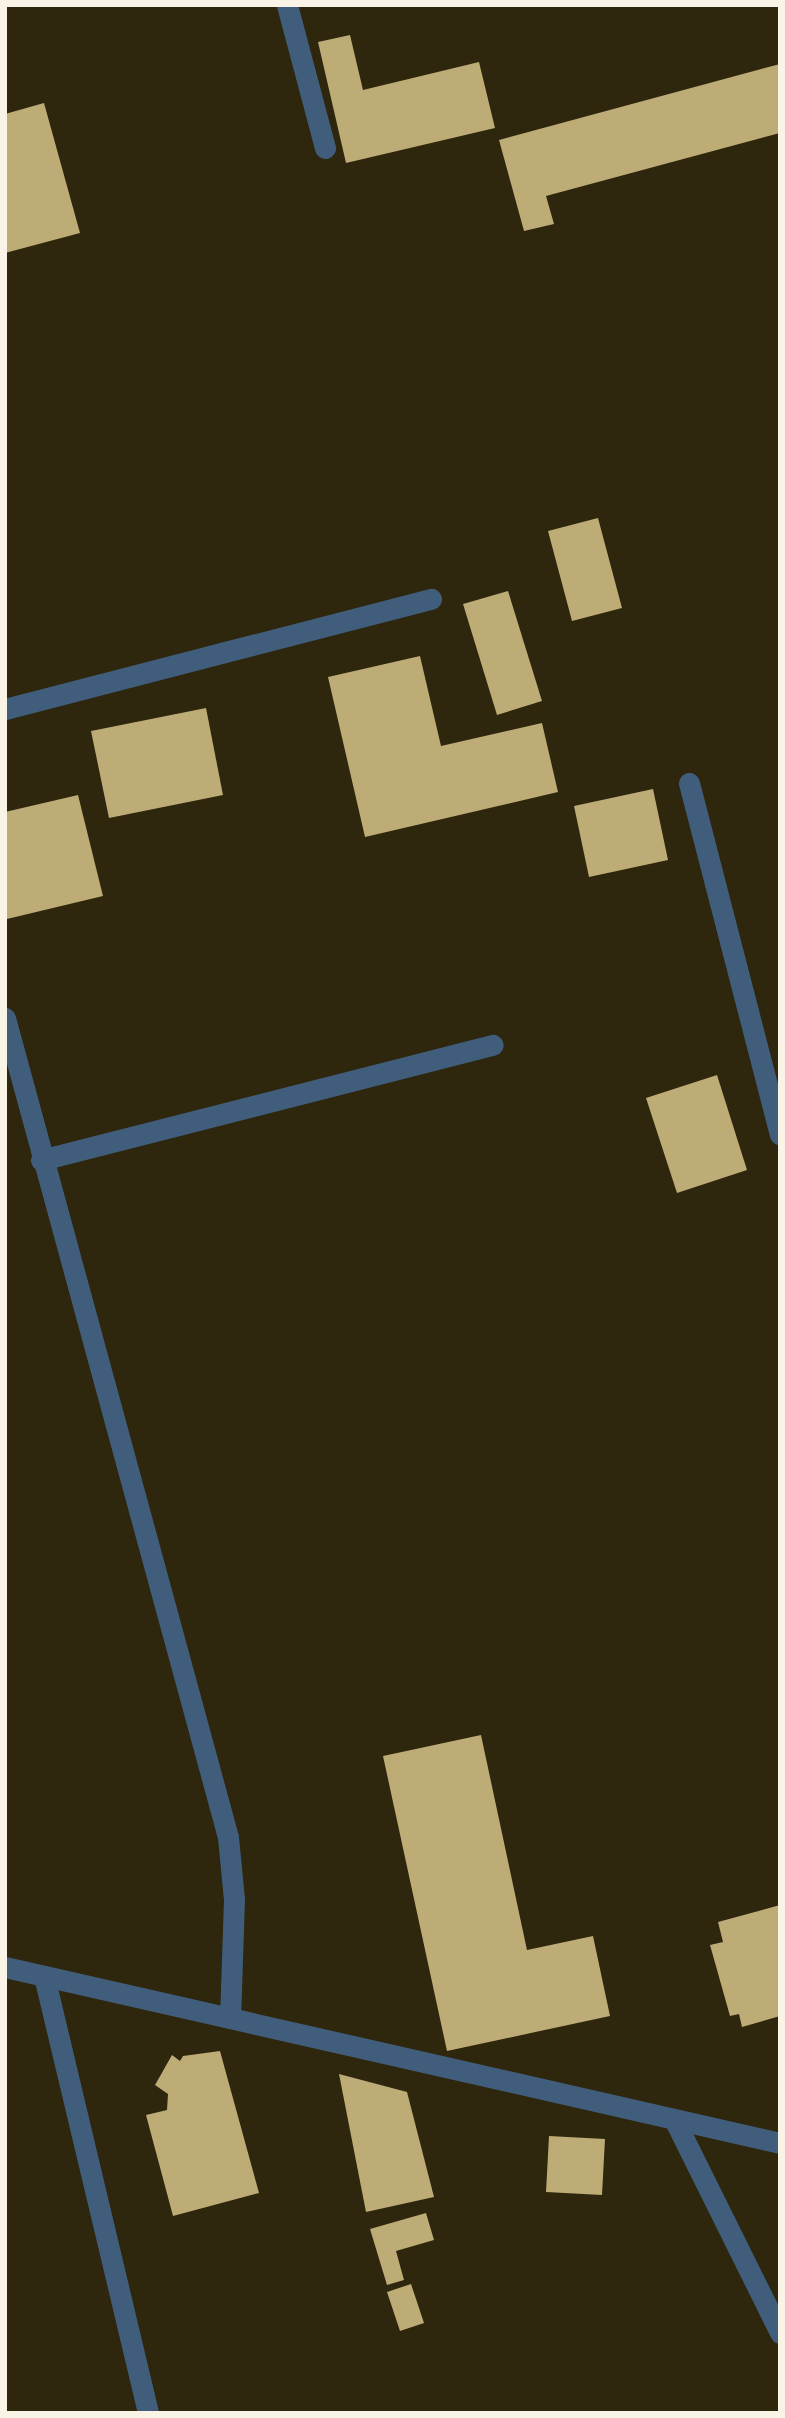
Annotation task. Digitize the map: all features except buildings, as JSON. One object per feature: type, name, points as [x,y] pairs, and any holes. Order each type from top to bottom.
[{"type":"street","points":[[287,5],[325,148]]},
{"type":"street","points":[[5,709],[432,599]]},
{"type":"street","points":[[689,783],[780,1134]]},
{"type":"street","points":[[5,1018],[41,1160],[228,1837],[234,1899],[230,2018]]},
{"type":"street","points":[[41,1160],[493,1045]]},
{"type":"street","points":[[5,1967],[780,2143]]},
{"type":"street","points":[[44,1976],[148,2413]]},
{"type":"street","points":[[674,2119],[780,2333]]}]
